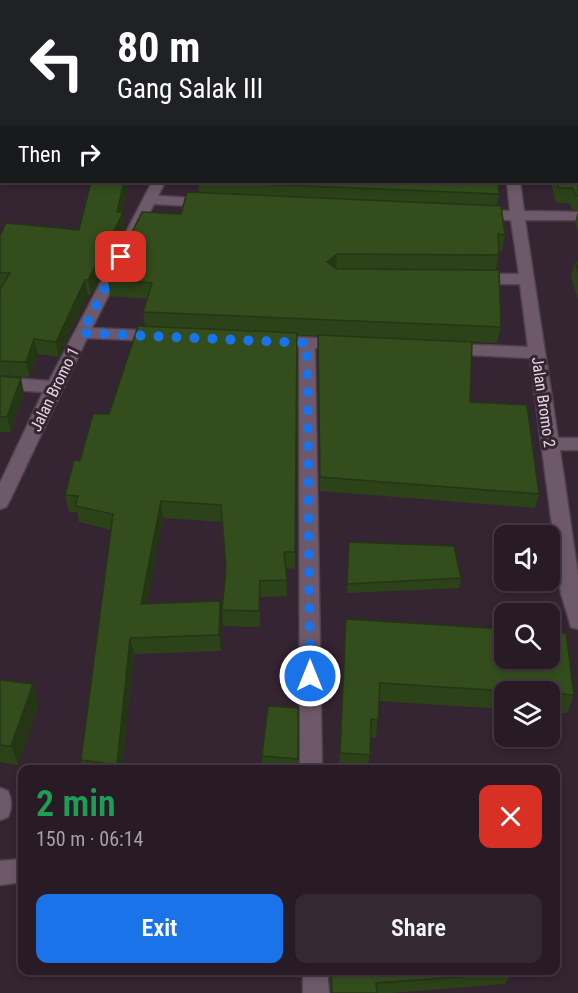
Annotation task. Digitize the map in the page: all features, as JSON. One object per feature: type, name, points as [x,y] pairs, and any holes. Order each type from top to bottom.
[{"type":"street","name":"Jalan Bromo 1","points":[[0,499],[158,183]]},
{"type":"street","name":"Jalan Bromo 2","points":[[513,183],[571,593],[578,621]]},
{"type":"street","points":[[150,200],[221,203]]},
{"type":"street","points":[[459,214],[518,217],[578,216]]},
{"type":"street","points":[[455,279],[526,279]]},
{"type":"street","points":[[82,333],[177,337]]},
{"type":"street","points":[[260,341],[353,345]]},
{"type":"street","points":[[307,343],[311,765]]},
{"type":"street","points":[[434,348],[537,353]]},
{"type":"street","points":[[0,383],[54,387]]},
{"type":"street","points":[[549,444],[578,444]]},
{"type":"street","points":[[0,798],[0,809]]},
{"type":"street","points":[[0,873],[18,871]]},
{"type":"street","points":[[315,975],[316,993]]},
{"type":"building","points":[[91,183],[124,183],[117,212],[123,213],[88,280],[85,280],[56,342],[34,339],[26,362],[0,361],[0,289],[10,273],[0,273],[0,236],[6,223],[79,230]]},
{"type":"building","points":[[235,183],[498,183],[499,194]]},
{"type":"building","points":[[557,183],[578,183],[578,196],[575,195],[573,188],[559,188]]},
{"type":"building","points":[[187,192],[501,206],[505,235],[498,234],[499,255],[337,254],[327,262],[337,269],[499,270],[501,327],[143,312],[152,283],[108,280],[142,212],[181,214]]},
{"type":"building","points":[[138,326],[297,333],[295,552],[284,552],[287,580],[260,581],[259,611],[222,610],[226,569],[221,505],[161,501],[141,604],[220,601],[219,635],[130,638],[117,765],[81,760],[113,514],[75,506],[78,496],[65,495],[74,460],[80,461],[93,414],[109,414]]},
{"type":"building","points":[[318,335],[472,342],[470,402],[527,405],[539,494],[320,477]]},
{"type":"building","points":[[0,376],[21,378],[7,417],[0,417]]},
{"type":"building","points":[[349,542],[454,546],[461,578],[347,584]]},
{"type":"building","points":[[346,619],[494,628],[494,669],[560,669],[560,633],[566,633],[574,695],[560,694],[560,681],[494,681],[494,690],[380,683],[378,720],[371,719],[370,755],[340,753]]},
{"type":"building","points":[[0,680],[33,684],[11,746],[0,745]]},
{"type":"building","points":[[268,706],[298,708],[298,759],[262,756]]},
{"type":"building","points":[[331,975],[484,975],[376,983],[377,993],[332,993]]},
{"type":"route","points":[[121,257],[82,333],[307,343],[310,676]]}]
